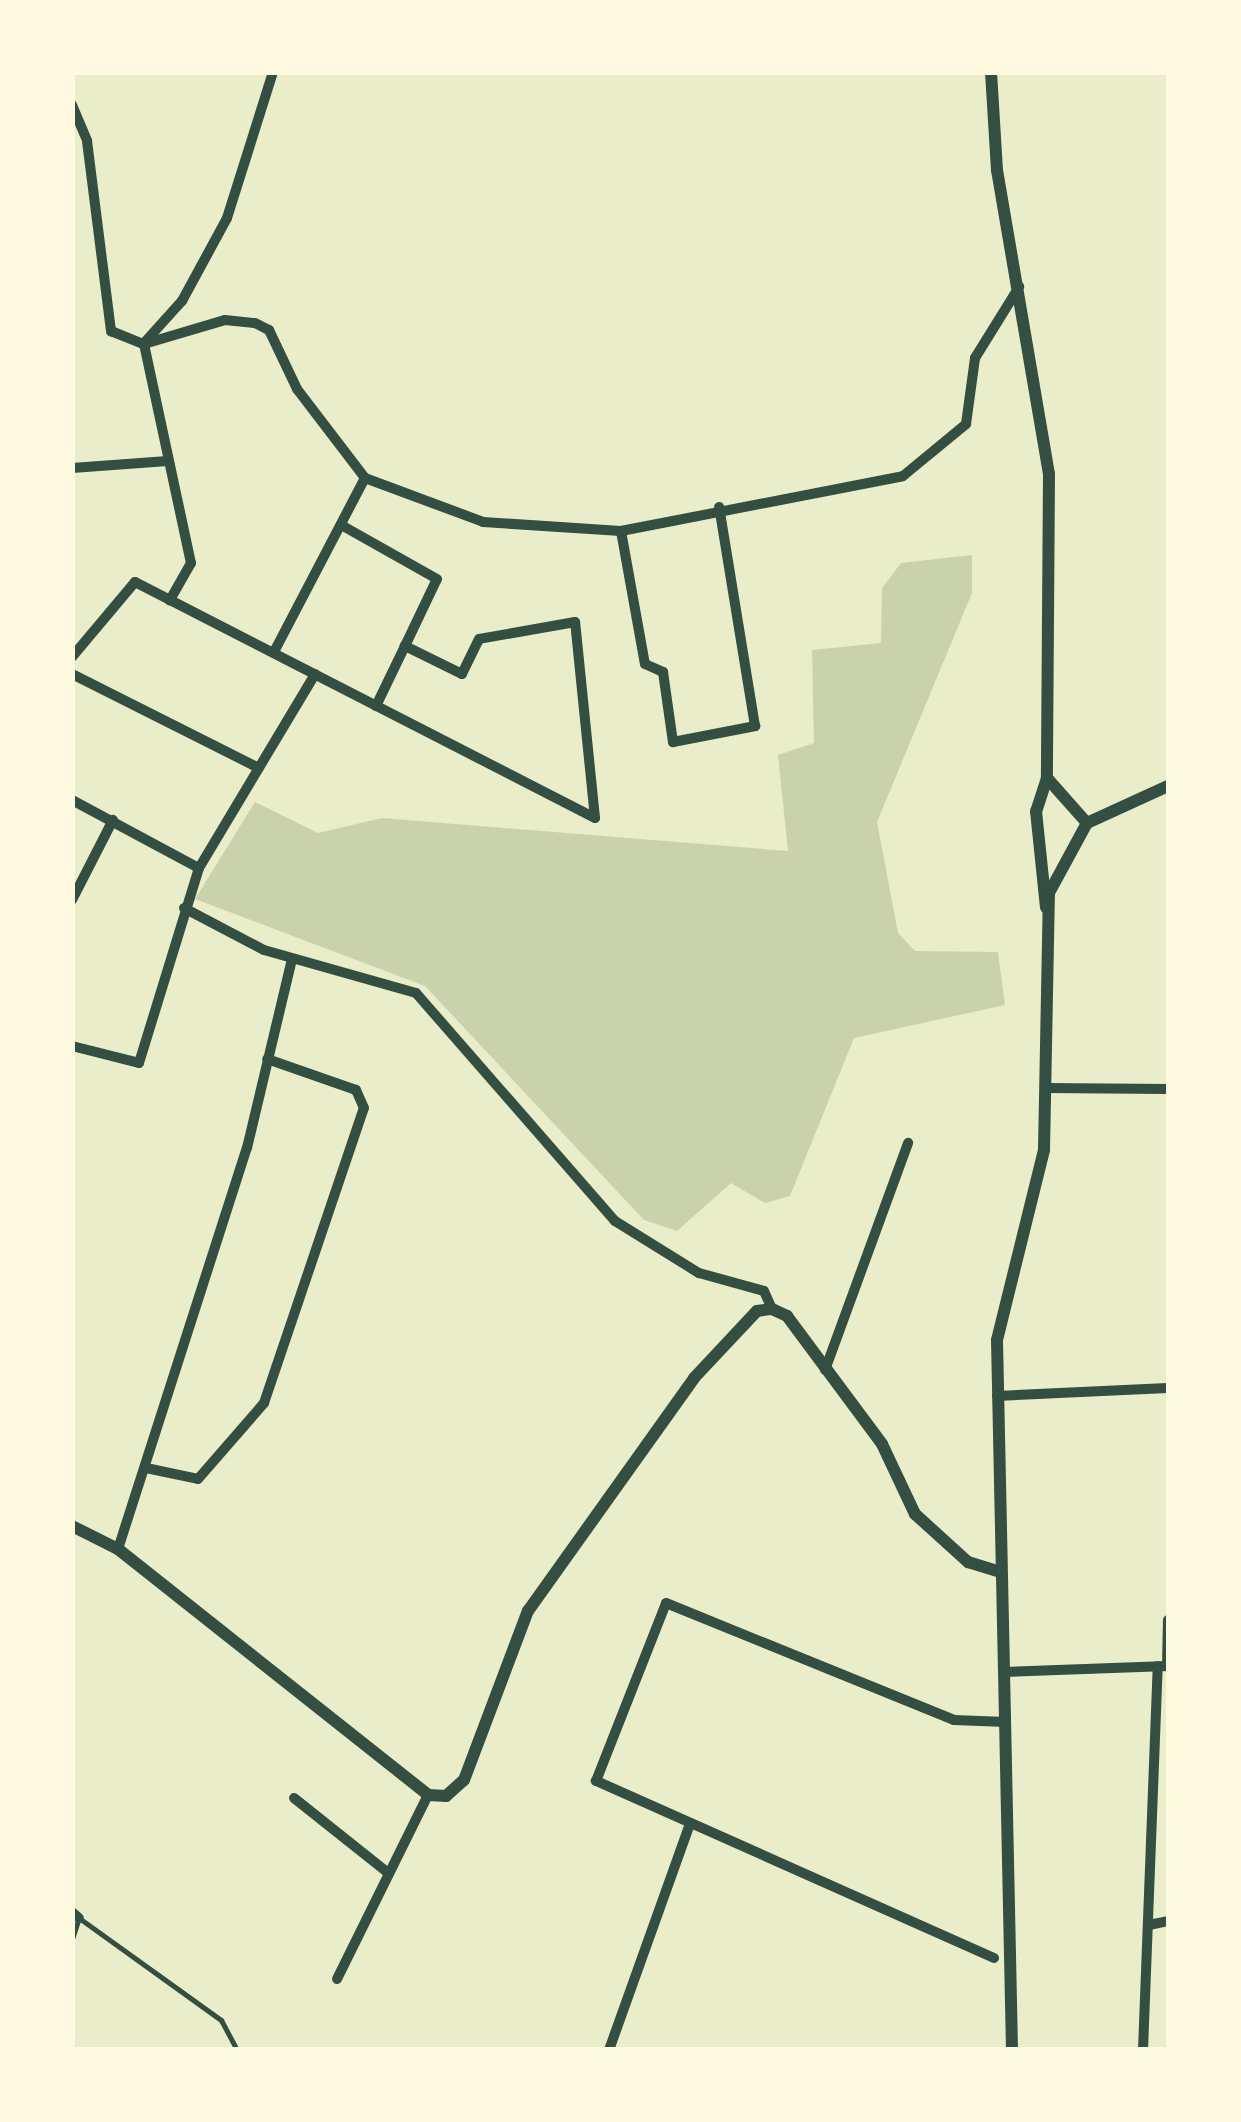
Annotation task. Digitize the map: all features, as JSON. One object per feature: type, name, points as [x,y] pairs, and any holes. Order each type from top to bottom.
[{"type":"street","points":[[144,344],[182,301],[219,234],[272,72]]},
{"type":"street","points":[[991,72],[997,170],[1049,474],[1047,778],[1036,811],[1037,888],[1047,909]]},
{"type":"street","points":[[72,105],[86,141],[104,311],[111,331],[144,344],[225,320],[269,330],[298,389],[364,478],[483,522],[621,531],[719,508],[872,488],[927,462],[966,424],[975,358],[1019,286]]},
{"type":"street","points":[[144,344],[191,563],[170,600]]},
{"type":"street","points":[[72,468],[168,461]]},
{"type":"street","points":[[275,650],[364,478]]},
{"type":"street","points":[[621,531],[644,664],[663,672],[673,742],[754,726],[719,508]]},
{"type":"street","points":[[341,525],[437,579],[376,706]]},
{"type":"street","points":[[72,657],[135,582],[275,650],[594,818],[593,730],[580,695],[575,622],[479,639],[462,674],[406,646]]},
{"type":"street","points":[[72,674],[259,768]]},
{"type":"street","points":[[72,1046],[139,1063],[198,868],[315,674]]},
{"type":"street","points":[[1047,778],[1087,824]]},
{"type":"street","points":[[1012,2050],[997,1396],[1005,1287],[1044,1150],[1047,909],[1054,875],[1087,824],[1168,786]]},
{"type":"street","points":[[72,800],[198,868]]},
{"type":"street","points":[[72,900],[113,820]]},
{"type":"street","points":[[184,908],[292,959],[416,993],[615,1220],[698,1274],[764,1291],[772,1309],[882,1444],[915,1514],[968,1562],[1000,1572]]},
{"type":"street","points":[[118,1549],[146,1468],[267,1059],[292,959]]},
{"type":"street","points":[[146,1468],[198,1479],[264,1403],[364,1108],[356,1090],[267,1059]]},
{"type":"street","points":[[1045,1088],[1168,1089]]},
{"type":"street","points":[[824,1371],[908,1143]]},
{"type":"street","points":[[72,1526],[118,1549],[428,1795],[446,1796],[464,1780],[528,1611],[694,1378],[757,1311],[772,1309]]},
{"type":"street","points":[[997,1396],[1168,1388]]},
{"type":"street","points":[[994,1958],[596,1781],[666,1603],[954,1720],[1006,1722]]},
{"type":"street","points":[[1143,2050],[1153,1791],[1168,1620]]},
{"type":"street","points":[[1005,1672],[1164,1666]]},
{"type":"street","points":[[1153,1791],[1168,1788]]},
{"type":"street","points":[[337,1979],[428,1795]]},
{"type":"street","points":[[294,1798],[387,1872]]},
{"type":"street","points":[[609,2050],[690,1824]]},
{"type":"street","points":[[1149,1924],[1168,1921]]},
{"type":"lane","points":[[72,1939],[76,1915],[220,2020],[237,2050]]},
{"type":"green space","points":[[972,555],[972,593],[877,822],[898,933],[915,951],[998,952],[1005,1005],[854,1038],[790,1196],[765,1203],[731,1183],[677,1231],[644,1220],[425,986],[195,899],[255,802],[318,833],[382,818],[788,851],[778,755],[814,743],[812,650],[881,643],[882,588],[901,563]]}]
